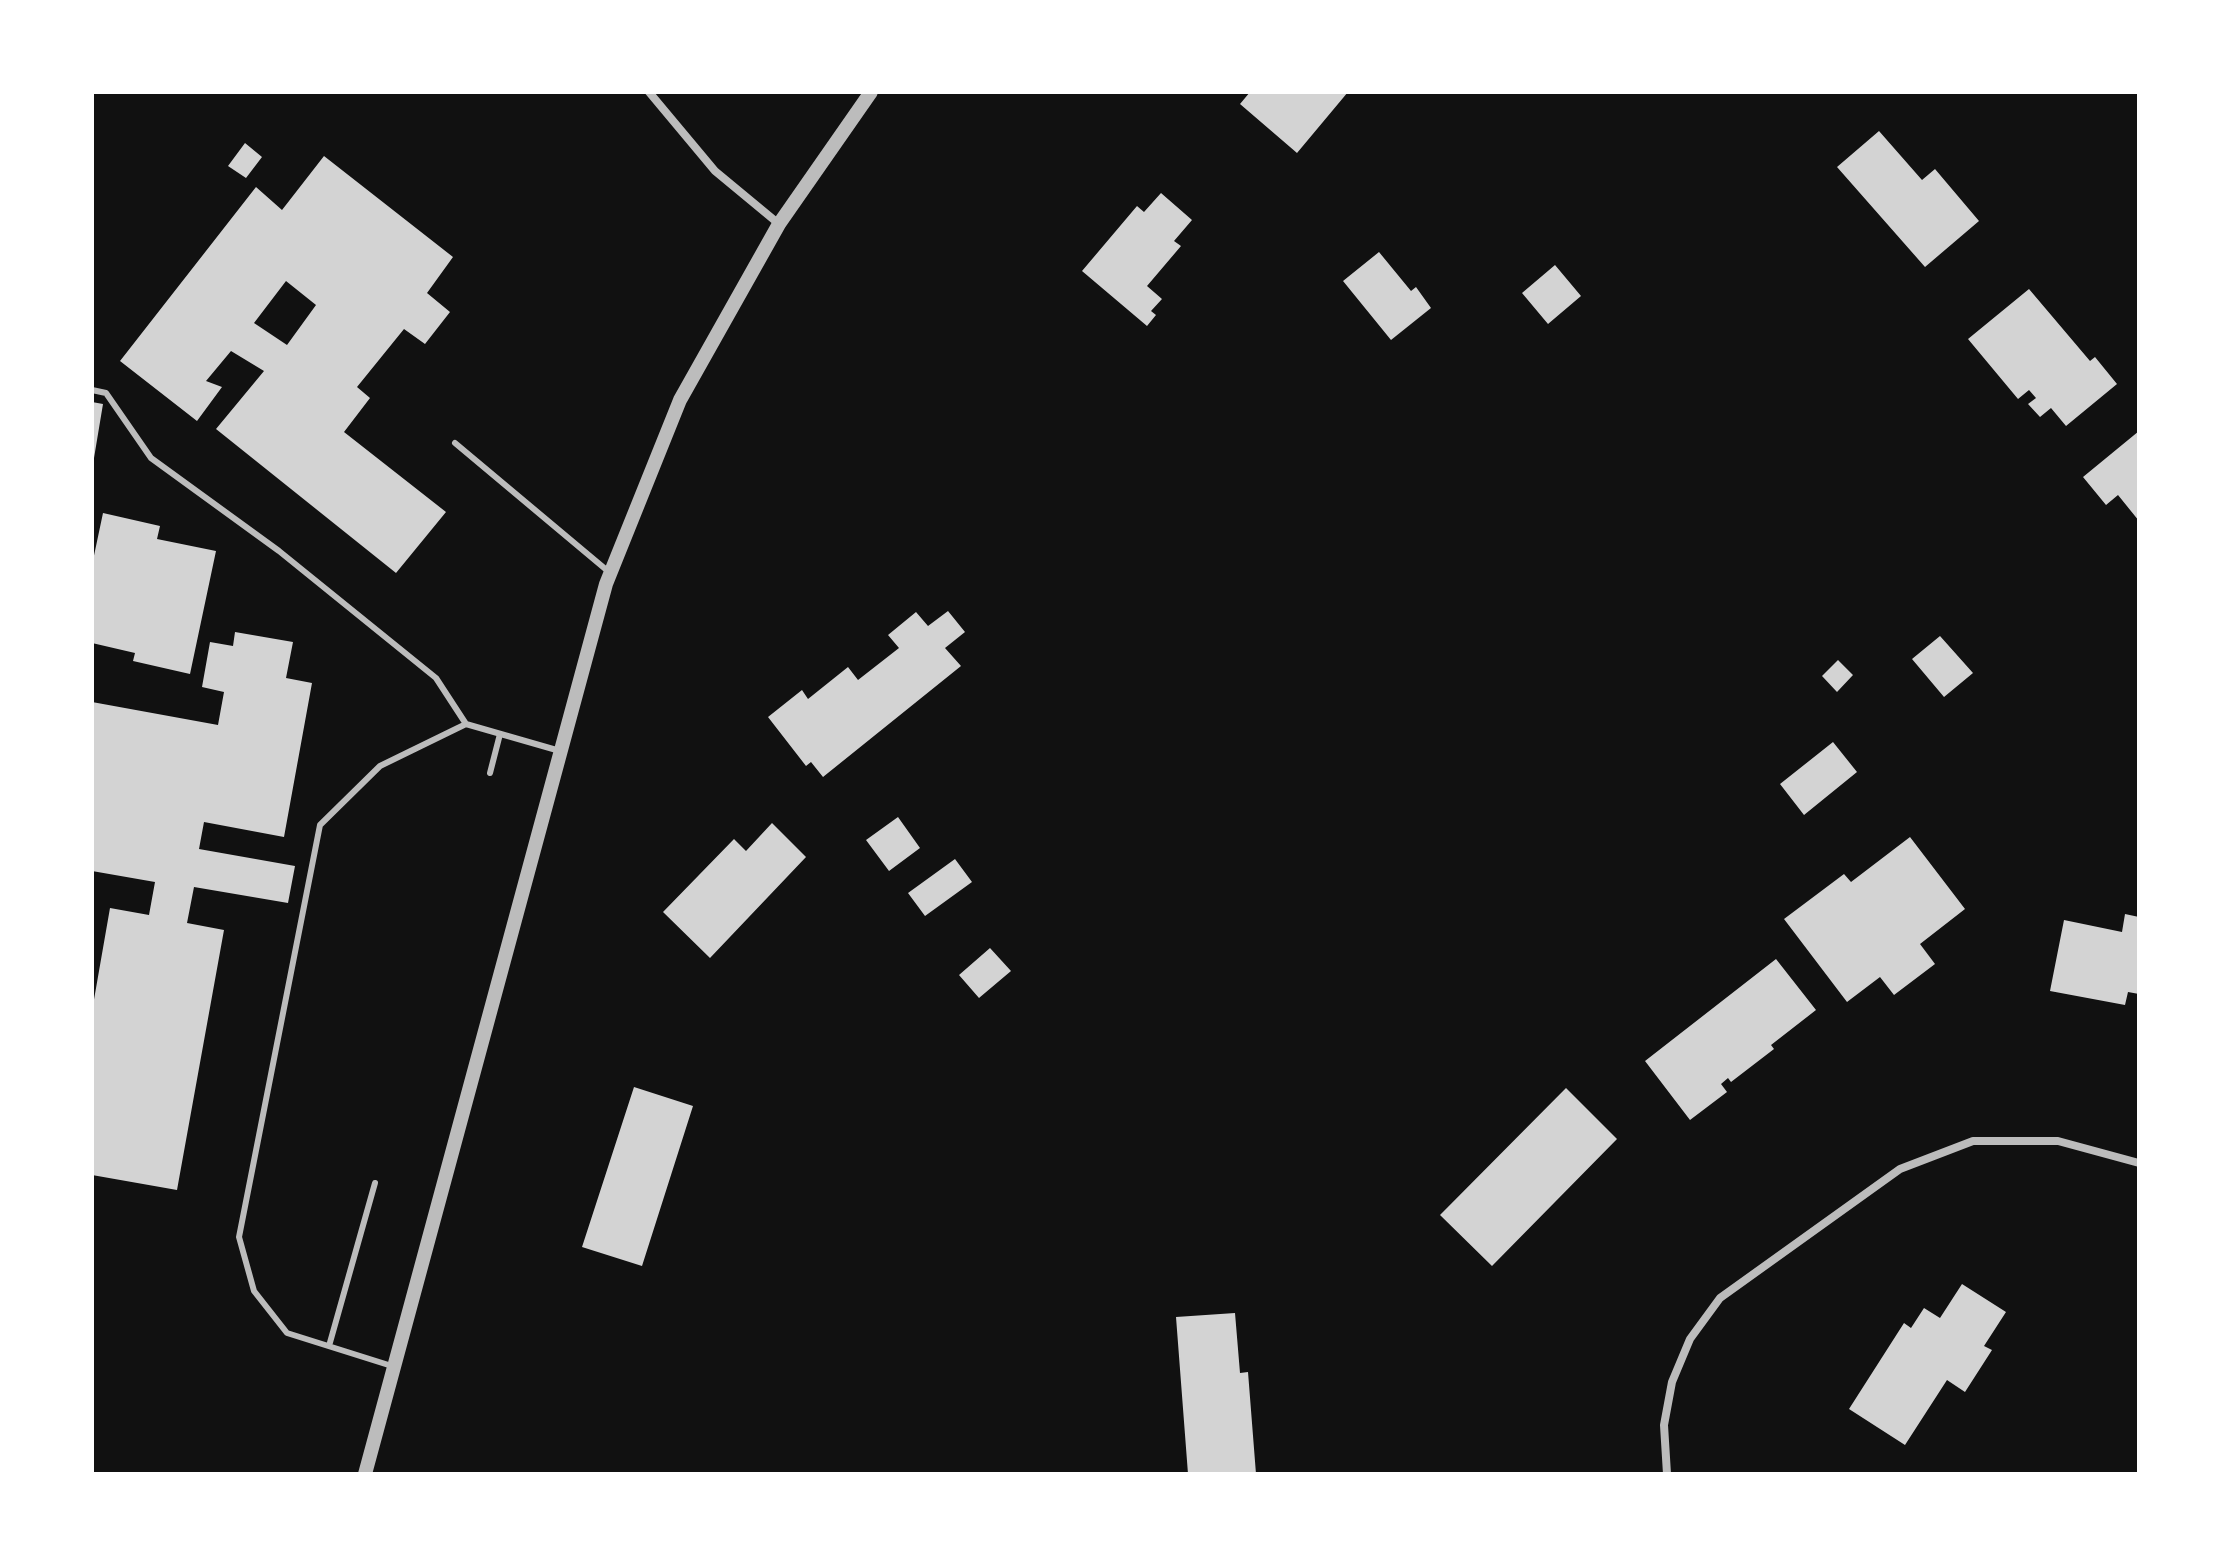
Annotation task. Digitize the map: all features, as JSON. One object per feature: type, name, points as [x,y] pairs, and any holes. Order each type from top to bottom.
[{"type":"street","points":[[649,92],[715,171],[779,224]]},
{"type":"street","points":[[365,1474],[611,573],[680,400],[779,224],[871,92]]},
{"type":"street","points":[[1667,1474],[1664,1425],[1672,1382],[1690,1339],[1720,1298],[1900,1169],[1973,1141],[2058,1141],[2139,1163]]},
{"type":"lane","points":[[92,390],[106,393],[151,458],[279,551],[436,678],[466,724],[561,751]]},
{"type":"lane","points":[[455,443],[611,573]]},
{"type":"lane","points":[[395,1367],[287,1333],[254,1291],[239,1237],[320,825],[380,766],[466,724]]},
{"type":"lane","points":[[490,773],[500,734]]},
{"type":"lane","points":[[329,1346],[375,1183]]},
{"type":"building","points":[[1250,92],[1348,92],[1297,153],[1240,104]]},
{"type":"building","points":[[1879,131],[1922,180],[1935,169],[1979,221],[1925,267],[1837,167]]},
{"type":"building","points":[[245,143],[262,157],[246,178],[228,166]]},
{"type":"building","points":[[324,156],[453,257],[427,293],[450,312],[425,344],[404,329],[357,387],[370,398],[344,432],[446,512],[396,573],[216,429],[264,371],[231,351],[206,381],[222,387],[197,421],[120,361],[256,187],[282,210]],"holes":[[[286,281],[316,305],[287,345],[254,323]]]},
{"type":"building","points":[[1161,193],[1192,220],[1174,241],[1181,246],[1147,286],[1162,299],[1151,311],[1156,315],[1147,326],[1082,271],[1137,206],[1144,212]]},
{"type":"building","points":[[1379,252],[1411,291],[1416,287],[1431,308],[1391,340],[1343,281]]},
{"type":"building","points":[[1555,265],[1581,296],[1548,324],[1522,293]]},
{"type":"building","points":[[2029,289],[2090,361],[2095,357],[2117,384],[2066,426],[2051,408],[2040,417],[2028,404],[2036,398],[2029,390],[2018,399],[1968,339]]},
{"type":"building","points":[[92,402],[103,404],[94,458],[92,458]]},
{"type":"building","points":[[2139,431],[2139,521],[2118,495],[2106,505],[2083,477]]},
{"type":"building","points":[[103,513],[160,526],[157,539],[216,551],[190,674],[133,661],[135,653],[92,643],[92,565]]},
{"type":"building","points":[[948,611],[965,632],[945,648],[961,666],[823,777],[811,762],[806,766],[768,717],[802,690],[808,699],[848,667],[858,680],[899,648],[888,635],[916,612],[928,626]]},
{"type":"building","points":[[235,632],[293,642],[286,678],[312,683],[284,837],[204,822],[199,849],[295,866],[288,903],[194,887],[187,923],[224,930],[177,1190],[92,1175],[92,1011],[110,908],[149,915],[155,882],[92,871],[92,702],[218,725],[224,692],[202,687],[210,642],[233,646]]},
{"type":"building","points":[[1940,636],[1973,673],[1944,697],[1912,659]]},
{"type":"building","points":[[1838,660],[1853,675],[1837,692],[1822,676]]},
{"type":"building","points":[[1833,742],[1857,772],[1804,815],[1780,784]]},
{"type":"building","points":[[898,817],[920,848],[889,871],[866,840]]},
{"type":"building","points":[[772,823],[806,857],[710,958],[663,912],[734,839],[746,851]]},
{"type":"building","points":[[1910,837],[1965,909],[1920,944],[1935,964],[1894,995],[1880,977],[1847,1002],[1784,919],[1844,874],[1851,882]]},
{"type":"building","points":[[955,859],[972,882],[925,916],[908,893]]},
{"type":"building","points":[[2125,914],[2139,917],[2139,994],[2128,992],[2125,1005],[2050,991],[2064,920],[2122,932]]},
{"type":"building","points":[[990,948],[1011,971],[979,998],[959,975]]},
{"type":"building","points":[[1776,959],[1816,1010],[1771,1045],[1774,1049],[1731,1082],[1728,1078],[1721,1084],[1727,1092],[1690,1120],[1645,1061]]},
{"type":"building","points":[[634,1087],[693,1106],[642,1266],[582,1247]]},
{"type":"building","points":[[1566,1088],[1617,1139],[1492,1266],[1440,1215]]},
{"type":"building","points":[[1962,1284],[2006,1312],[1984,1346],[1992,1350],[1965,1392],[1947,1380],[1905,1445],[1849,1409],[1904,1323],[1911,1328],[1924,1308],[1940,1318]]},
{"type":"building","points":[[1235,1313],[1240,1373],[1248,1372],[1256,1474],[1188,1474],[1176,1317]]}]
